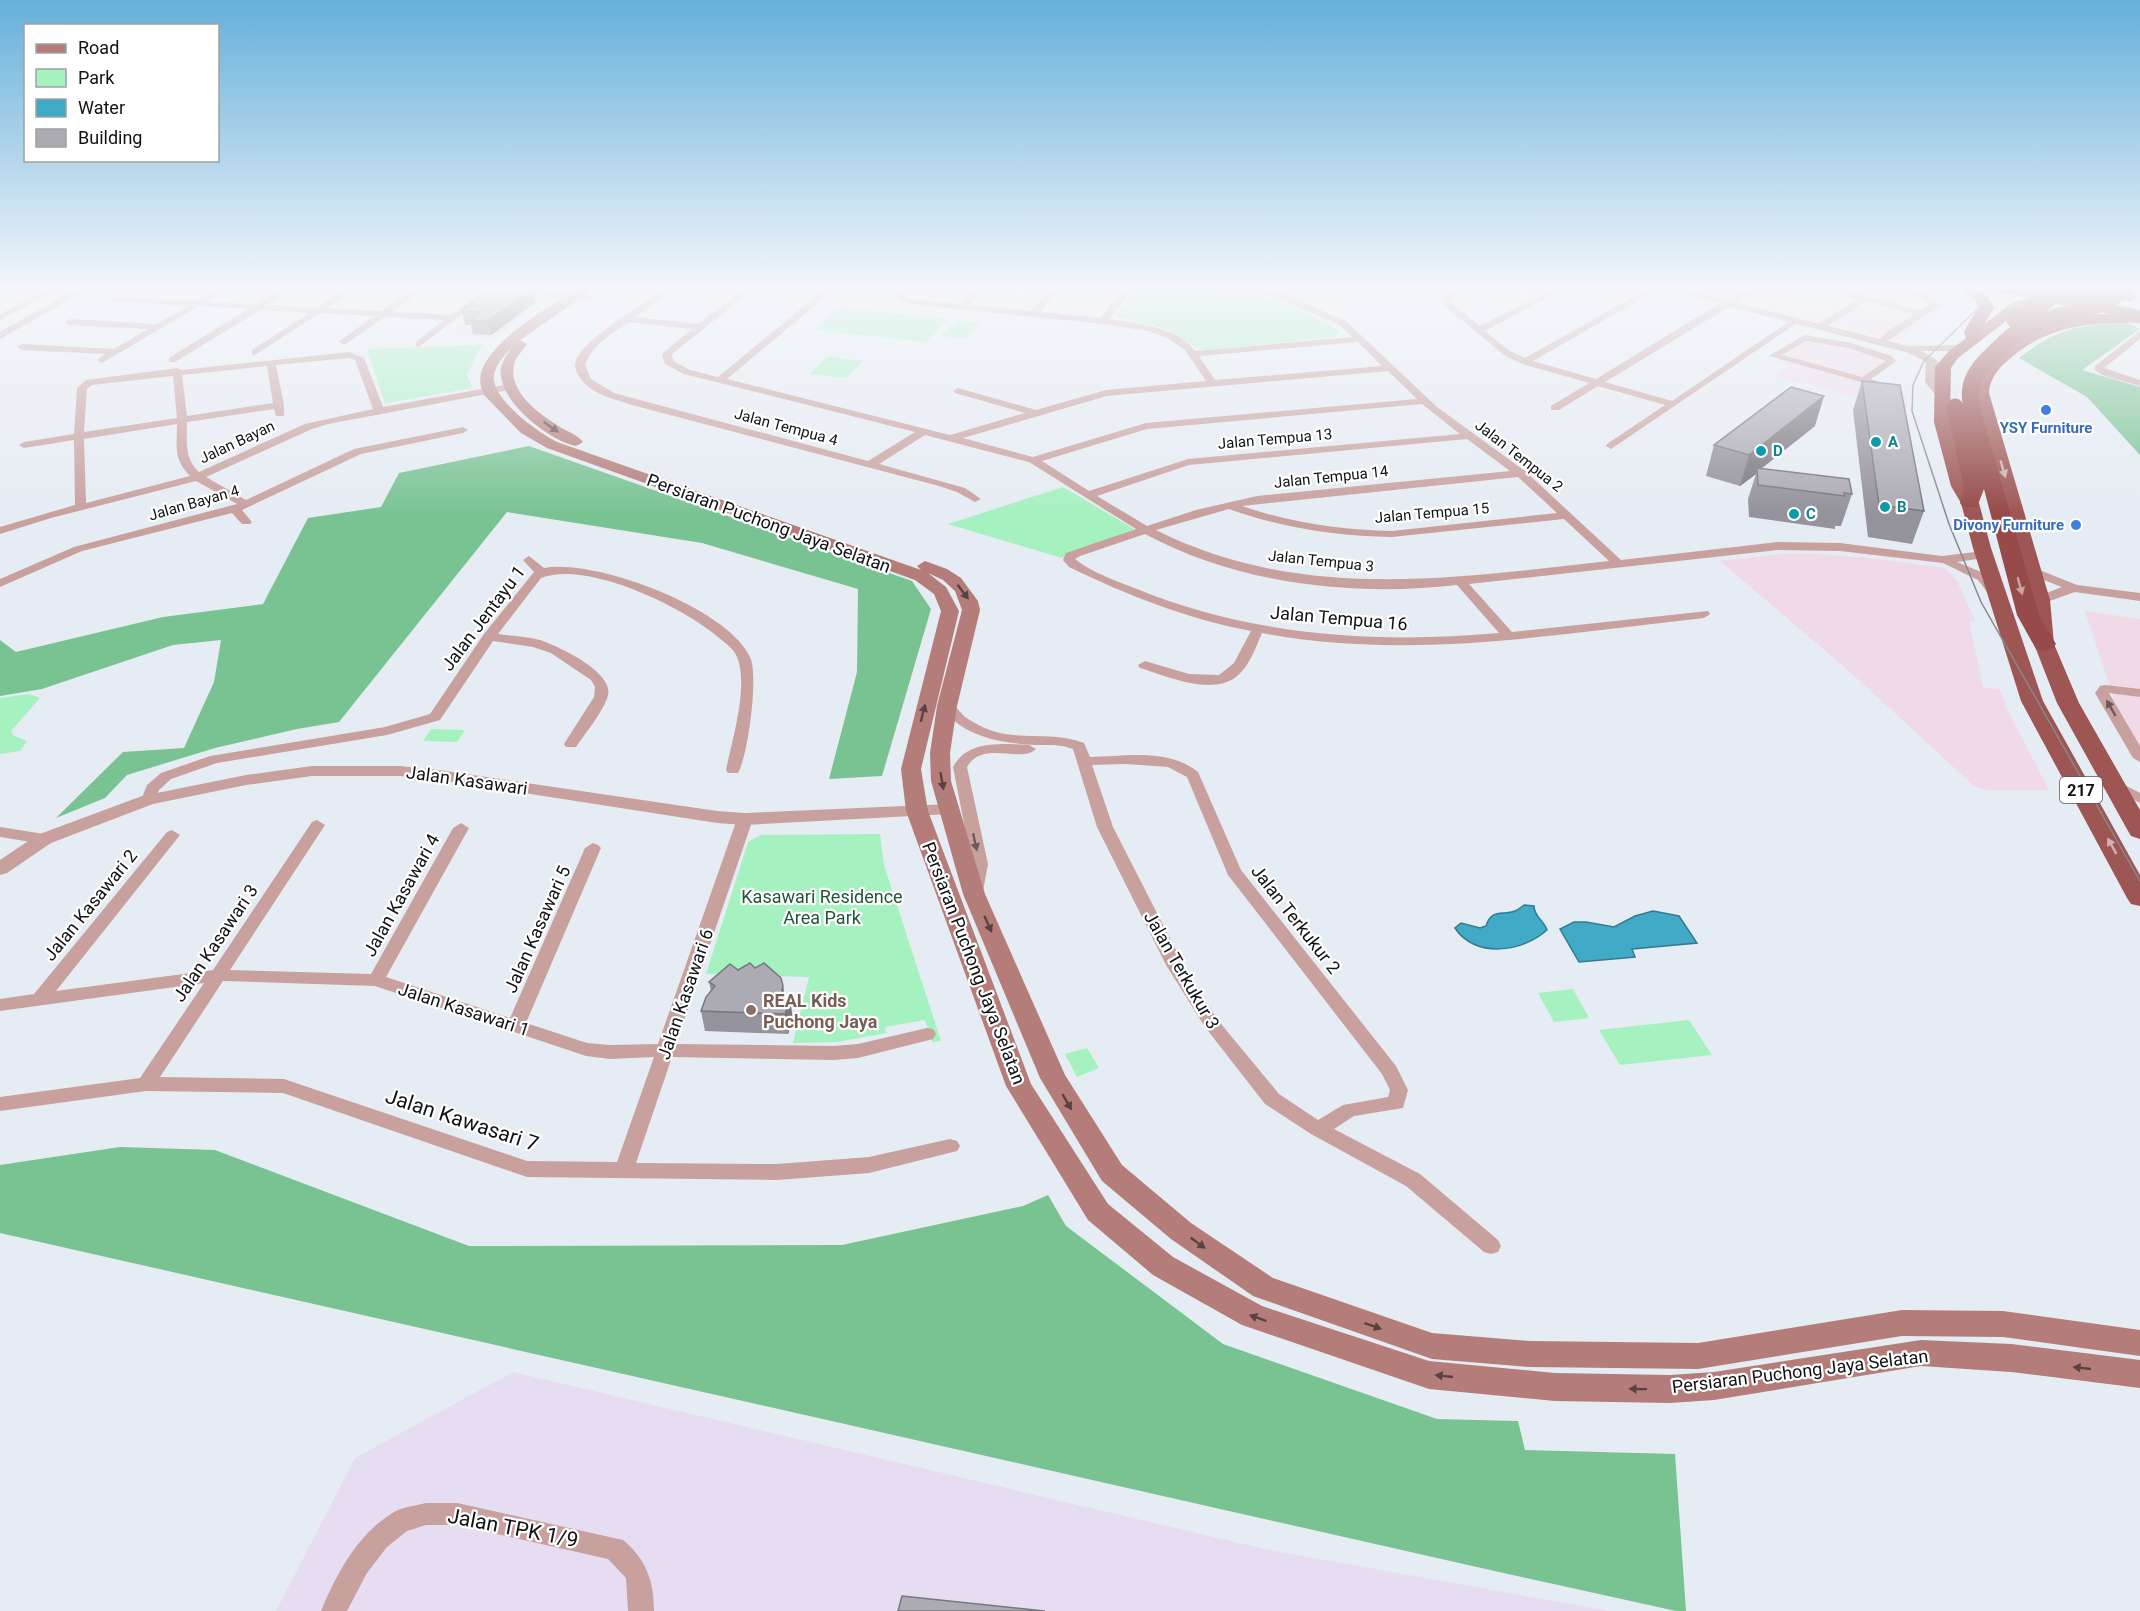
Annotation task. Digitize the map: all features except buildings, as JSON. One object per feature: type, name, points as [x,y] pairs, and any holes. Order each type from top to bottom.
[{"type":"highway","points":[[1947,363],[1943,367],[1942,422],[1960,486],[1970,503]]},
{"type":"highway","points":[[1961,363],[1952,377],[1953,398],[1974,488],[1970,503]]},
{"type":"highway","points":[[1983,363],[1970,378],[1969,399],[2028,615],[2044,644]]},
{"type":"highway","points":[[1995,363],[1989,369],[1981,388],[2040,600],[2044,644]]},
{"type":"highway","name":"217","points":[[1970,503],[1982,548],[2032,701],[2140,898]]},
{"type":"highway","name":"217","points":[[2044,644],[2068,703],[2140,831]]},
{"type":"main road","points":[[489,391],[492,363]]},
{"type":"main road","points":[[509,363],[506,383],[509,387]]},
{"type":"main road","name":"Persiaran Puchong Jaya Selatan","points":[[509,387],[547,425],[578,442],[931,568],[959,585],[969,597],[971,610],[947,706],[940,753],[941,780],[974,894],[1053,1078],[1112,1173],[1181,1231],[1263,1287],[1432,1346],[1530,1354],[1698,1356],[1902,1323],[2003,1324],[2140,1343]]},
{"type":"main road","name":"Persiaran Puchong Jaya Selatan","points":[[489,391],[521,426],[538,440],[921,576],[938,586],[950,611],[911,769],[917,812],[1019,1086],[1060,1155],[1098,1212],[1163,1266],[1253,1316],[1429,1375],[1555,1387],[1670,1389],[1714,1386],[1921,1353],[2011,1358],[2140,1374]]},
{"type":"street","points":[[81,506],[79,437],[82,388],[85,384],[96,380],[259,363]]},
{"type":"street","points":[[24,446],[182,420],[280,410],[271,363]]},
{"type":"street","points":[[361,363],[379,411]]},
{"type":"street","name":"Jalan Tempua 4","points":[[582,363],[581,371],[586,380],[595,387],[636,403],[943,484],[961,490],[975,499]]},
{"type":"street","name":"Jalan Tempua 3","points":[[670,363],[687,372],[1011,452],[1033,460],[1167,541],[1207,557],[1285,576],[1367,585],[1460,581],[1802,545],[1849,548],[1942,560],[1980,555],[1982,548]]},
{"type":"street","points":[[721,379],[740,363]]},
{"type":"street","points":[[1200,363],[1213,384]]},
{"type":"street","name":"Jalan Tempua 2","points":[[1385,363],[1424,400],[1521,473],[1618,563]]},
{"type":"street","points":[[1529,363],[1673,404]]},
{"type":"street","points":[[1555,408],[1629,363]]},
{"type":"street","points":[[1611,446],[1733,363]]},
{"type":"street","points":[[1801,363],[1898,390]]},
{"type":"street","points":[[1864,380],[1889,363]]},
{"type":"street","points":[[1932,363],[1931,382],[1941,394]]},
{"type":"street","points":[[2104,363],[2098,368],[2105,374],[2140,383]]},
{"type":"street","points":[[953,438],[1106,393],[1390,368]]},
{"type":"street","points":[[177,371],[182,420],[182,457],[185,465],[197,477],[240,507],[246,522]]},
{"type":"street","name":"Jalan Bayan","points":[[0,531],[49,514],[197,477],[305,427],[509,387]]},
{"type":"street","points":[[958,392],[1036,413]]},
{"type":"street","points":[[1033,460],[1146,426],[1424,400]]},
{"type":"street","name":"Jalan Bayan 4","points":[[0,583],[78,549],[240,507],[358,451],[463,430]]},
{"type":"street","points":[[871,464],[925,430]]},
{"type":"street","name":"Jalan Tempua 13","points":[[1089,495],[1188,462],[1469,436]]},
{"type":"street","name":"Jalan Tempua 14","points":[[1148,530],[1230,505],[1257,500],[1521,473]]},
{"type":"street","name":"Jalan Tempua 15","points":[[1230,505],[1274,521],[1302,528],[1365,534],[1392,534],[1568,515]]},
{"type":"street","name":"Jalan Tempua 16","points":[[1148,530],[1076,553],[1069,560],[1110,584],[1156,603],[1258,629],[1394,642],[1461,640],[1704,614]]},
{"type":"street","points":[[529,560],[541,572]]},
{"type":"street","name":"Jalan Tempua 3","points":[[1942,560],[1982,577],[2001,605]]},
{"type":"street","name":"Jalan Jentayu 1","points":[[148,800],[152,788],[166,776],[215,759],[387,731],[435,717],[489,637],[541,572],[566,571],[585,574],[626,583],[667,598],[724,635],[743,654],[749,673],[733,770]]},
{"type":"street","points":[[2032,571],[2075,588],[2140,597]]},
{"type":"street","points":[[1460,581],[1508,635]]},
{"type":"street","points":[[2040,600],[2056,592],[2075,588]]},
{"type":"street","points":[[1145,665],[1207,681],[1225,678],[1233,672],[1258,629]]},
{"type":"street","points":[[489,637],[535,643],[556,650],[597,677],[602,687],[601,697],[571,744]]},
{"type":"street","points":[[2140,693],[2105,689],[2102,693],[2140,758]]},
{"type":"street","points":[[947,706],[956,718],[976,732],[997,738],[1069,742],[1079,746],[1082,756]]},
{"type":"street","points":[[974,894],[980,864],[960,767],[963,758],[973,752],[998,749],[1061,749],[1082,756]]},
{"type":"street","name":"Jalan Terkukur 3","points":[[1082,756],[1105,827],[1175,965],[1211,1023],[1272,1099],[1318,1129],[1413,1180],[1491,1246]]},
{"type":"street","name":"Jalan Terkukur 2","points":[[1082,756],[1162,760],[1187,769],[1192,775],[1234,871],[1390,1071],[1399,1090],[1396,1103],[1350,1110],[1318,1129]]},
{"type":"street","name":"Jalan Kasawari","points":[[0,869],[45,839],[148,800],[246,780],[312,771],[400,771],[717,817],[745,819],[950,809]]},
{"type":"street","points":[[2113,782],[2140,799]]},
{"type":"street","name":"Jalan Kasawari 6","points":[[624,1169],[745,819]]},
{"type":"street","name":"Jalan Kasawari 3","points":[[146,1084],[317,825]]},
{"type":"street","name":"Jalan Kasawari 4","points":[[376,980],[460,828]]},
{"type":"street","points":[[0,832],[45,839]]},
{"type":"street","name":"Jalan Kasawari 2","points":[[39,1000],[172,835]]},
{"type":"street","name":"Jalan Kasawari 5","points":[[516,1025],[593,848]]},
{"type":"street","name":"Jalan Kasawari 1","points":[[0,1005],[216,975],[376,980],[586,1049],[610,1052],[666,1050],[834,1053],[858,1051],[927,1034]]},
{"type":"street","name":"Jalan Kawasari 7","points":[[0,1104],[146,1084],[284,1086],[527,1169],[789,1171],[869,1166],[950,1146]]},
{"type":"street","name":"Jalan TPK 1/9","points":[[334,1611],[358,1564],[378,1539],[400,1521],[426,1514],[457,1514],[614,1548],[631,1560],[640,1582],[641,1611]]},
{"type":"shaded area","points":[[1778,363],[1885,363],[1857,383],[1907,396],[1908,410],[1775,376],[1788,366]]},
{"type":"shaded area","points":[[1781,554],[1821,554],[1869,558],[1945,568],[1957,581],[1975,621],[1969,621],[1983,687],[2000,689],[2007,709],[2049,790],[1986,790],[1974,786],[1850,672],[1720,561]]},
{"type":"shaded area","points":[[2085,611],[2140,619],[2140,748],[2120,717]]},
{"type":"shaded area","points":[[513,1372],[1265,1549],[1609,1611],[276,1611],[355,1458]]},
{"type":"green space","points":[[372,363],[472,363],[467,375],[473,388],[385,403]]},
{"type":"green space","points":[[821,363],[861,363],[845,378],[809,374]]},
{"type":"green space","points":[[2028,363],[2092,363],[2082,370],[2140,387],[2140,455],[2087,397]]},
{"type":"green space","points":[[529,446],[912,581],[931,609],[882,776],[829,779],[857,672],[858,589],[702,543],[507,512],[339,722],[215,748],[127,775],[105,798],[56,818],[123,752],[184,748],[214,682],[221,640],[173,645],[42,689],[0,696],[0,640],[16,652],[163,617],[263,604],[308,518],[381,507],[399,473]]},
{"type":"green space","points":[[1063,487],[1134,529],[1062,558],[948,524]]},
{"type":"green space","points":[[29,694],[40,698],[11,731],[14,736],[27,741],[20,751],[0,754],[0,698]]},
{"type":"green space","points":[[431,729],[465,730],[457,742],[423,741]]},
{"type":"green space","name":"Kasawari Residence Area Park","points":[[880,834],[884,865],[941,1041],[932,1042],[925,1020],[885,1027],[886,1033],[837,1042],[793,1043],[809,977],[706,974],[748,842],[761,835]]},
{"type":"green space","points":[[1573,989],[1589,1018],[1554,1022],[1538,993]]},
{"type":"green space","points":[[1689,1020],[1712,1055],[1620,1065],[1599,1030]]},
{"type":"green space","points":[[1087,1048],[1099,1068],[1077,1077],[1065,1054]]},
{"type":"green space","points":[[120,1147],[215,1150],[469,1246],[842,1245],[1023,1206],[1048,1195],[1066,1226],[1223,1344],[1437,1419],[1518,1421],[1525,1450],[1675,1454],[1686,1611],[1676,1611],[1499,1572],[0,1233],[0,1165]]},
{"type":"water","points":[[1524,905],[1534,906],[1547,930],[1537,938],[1513,947],[1487,948],[1474,944],[1464,938],[1455,928],[1461,923],[1480,928],[1486,926],[1488,920],[1494,915],[1515,911]]},
{"type":"water","points":[[1653,911],[1679,916],[1697,943],[1632,949],[1635,957],[1579,962],[1560,929],[1574,922],[1614,927],[1635,916]]},
{"type":"tram line","points":[[1923,363],[1913,385],[1912,411],[1949,524],[1981,602],[2140,881]]},
{"type":"place","name":"YSY Furniture","points":[[2046,410]]},
{"type":"place","name":"A","points":[[1876,442]]},
{"type":"place","name":"D","points":[[1761,451]]},
{"type":"place","name":"B","points":[[1885,507]]},
{"type":"place","name":"C","points":[[1794,514]]},
{"type":"place","name":"Divony Furniture","points":[[2076,525]]},
{"type":"place","name":"REAL Kids Puchong Jaya","points":[[751,1010]]}]
